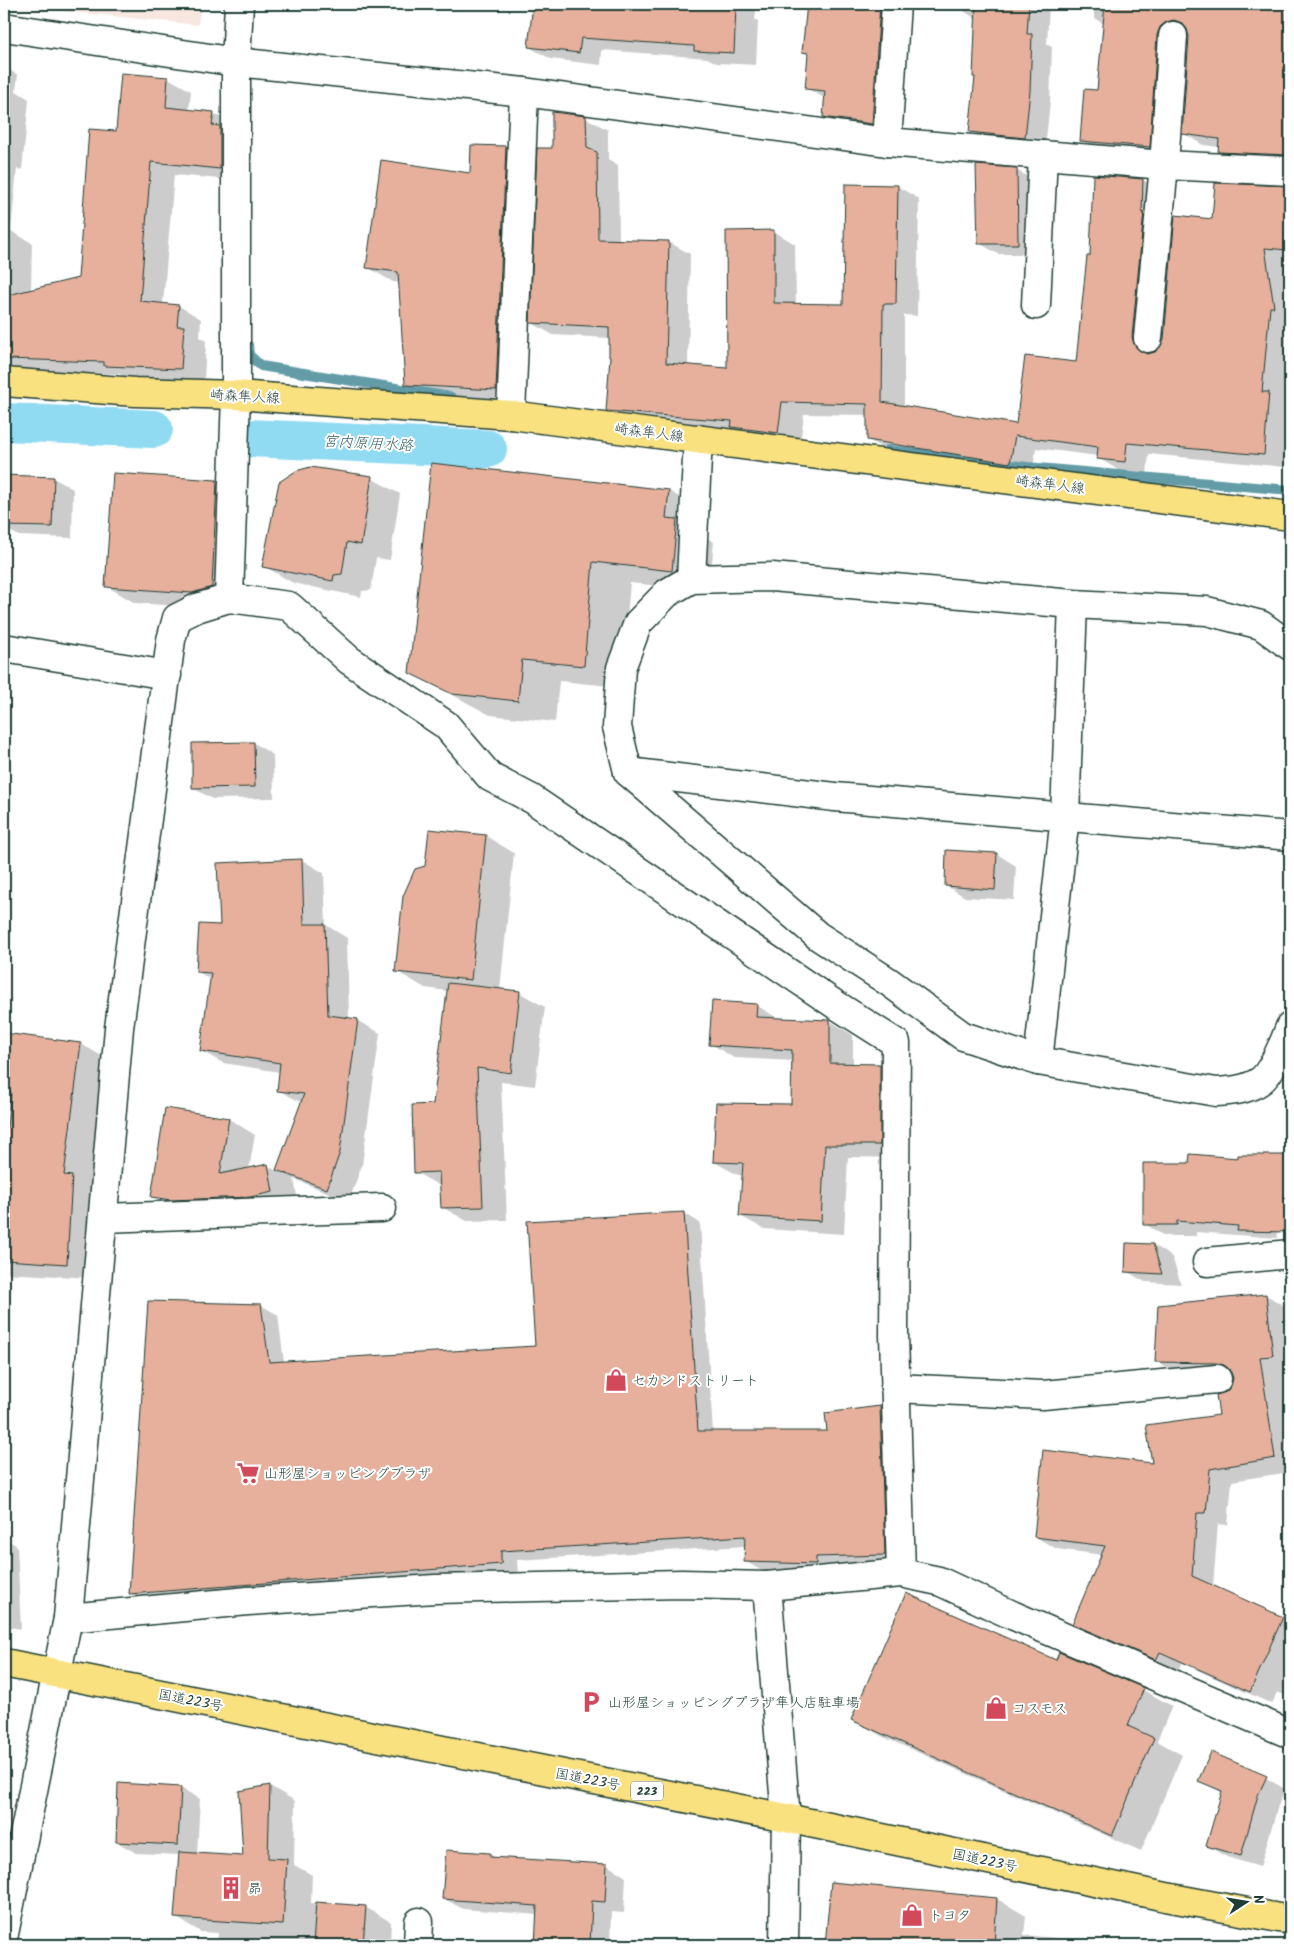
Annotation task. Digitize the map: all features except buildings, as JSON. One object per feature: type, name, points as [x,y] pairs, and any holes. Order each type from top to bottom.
[{"type":"main road","name":"崎森隼人線","points":[[4,382],[135,392],[236,395],[511,414],[1290,516]]},
{"type":"main road","name":"国道223号","points":[[4,1663],[786,1818],[1166,1897],[1290,1920]]},
{"type":"street","points":[[229,598],[236,395],[236,62],[239,4]]},
{"type":"street","points":[[887,142],[896,4]]},
{"type":"street","points":[[4,27],[236,62],[524,92],[887,142],[1164,165],[1290,171]]},
{"type":"street","points":[[1148,338],[1164,165],[1173,36]]},
{"type":"street","points":[[511,414],[524,92]]},
{"type":"street","points":[[1036,305],[1044,155]]},
{"type":"street","points":[[691,579],[698,439]]},
{"type":"street","points":[[1290,646],[1261,625],[1207,611],[1073,604],[772,578],[691,579],[667,593],[638,623],[621,668],[616,727],[628,772],[818,936],[889,982],[963,1036],[1038,1061],[1216,1092],[1236,1091],[1261,1081],[1277,1058],[1290,1028]]},
{"type":"street","points":[[4,1934],[68,1618],[119,1028],[172,640],[178,618],[197,608],[229,598],[289,606],[349,660],[446,724],[490,777],[532,799],[833,1003],[896,1043],[894,1169],[895,1388],[902,1573]]},
{"type":"street","points":[[1038,1061],[1065,816],[1073,604]]},
{"type":"street","points":[[4,648],[167,675]]},
{"type":"street","points":[[628,772],[835,796],[1290,836]]},
{"type":"street","points":[[103,1218],[382,1208]]},
{"type":"street","points":[[1207,1262],[1290,1254]]},
{"type":"street","points":[[895,1388],[1043,1395],[1217,1379]]},
{"type":"street","points":[[68,1618],[248,1601],[435,1589],[682,1584],[766,1586],[902,1573],[939,1581],[1012,1615],[1290,1734]]},
{"type":"street","points":[[766,1586],[786,1818],[784,1945]]},
{"type":"shaded area","points":[[4,4],[201,4],[198,25]]},
{"type":"waterway","points":[[248,345],[249,355],[261,366],[451,397]]},
{"type":"waterway","name":"宮内原用水路","points":[[4,422],[154,429]]},
{"type":"waterway","name":"宮内原用水路","points":[[248,438],[488,449]]},
{"type":"waterway","points":[[888,450],[1027,467],[1290,490]]},
{"type":"place","name":"セカンドストリート","points":[[616,1380]]},
{"type":"place","name":"山形屋ショッピングプラザ","points":[[248,1473]]},
{"type":"place","name":"山形屋ショッピングプラザ隼人店駐車場","points":[[591,1702]]},
{"type":"place","name":"コスモス","points":[[996,1708]]},
{"type":"place","name":"昴","points":[[231,1888]]},
{"type":"place","name":"トヨタ","points":[[912,1915]]}]
